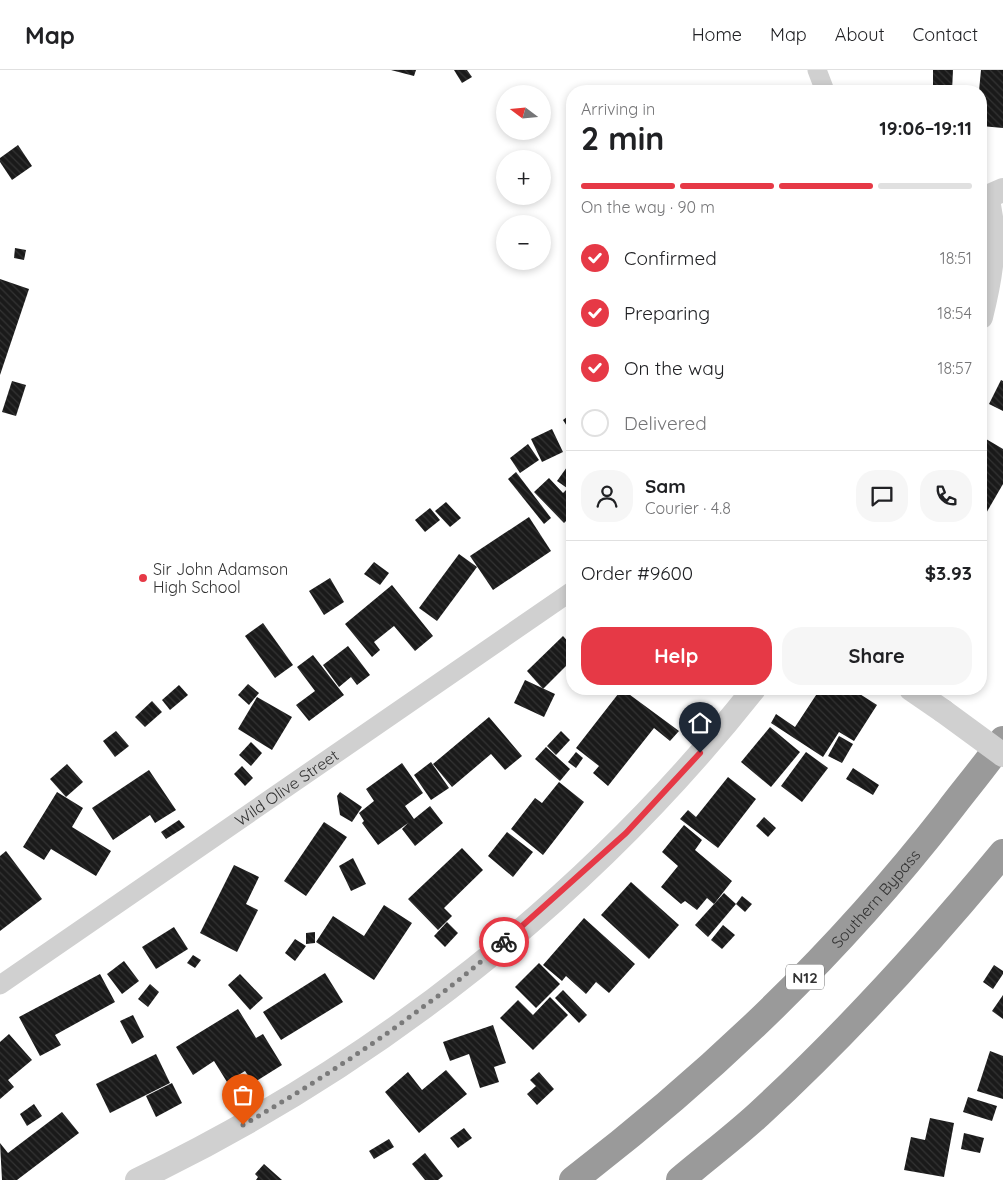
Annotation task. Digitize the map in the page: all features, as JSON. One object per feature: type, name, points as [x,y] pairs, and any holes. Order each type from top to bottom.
[{"type":"highway","name":"Southern Bypass","points":[[573,1180],[630,1137],[706,1072],[801,981],[913,857],[1003,740]]},
{"type":"highway","points":[[680,1180],[757,1116],[814,1062],[936,933],[1003,853]]},
{"type":"street","points":[[818,70],[823,85]]},
{"type":"street","points":[[987,289],[998,238],[993,221],[990,194]]},
{"type":"street","name":"Wild Olive Street","points":[[0,985],[566,594]]},
{"type":"street","points":[[137,1180],[272,1108],[318,1080],[428,1004],[526,925],[626,833],[688,768],[749,695]]},
{"type":"street","points":[[920,695],[1003,755]]},
{"type":"building","points":[[391,70],[416,70],[414,76]]},
{"type":"building","points":[[454,70],[467,70],[472,77],[462,83]]},
{"type":"building","points":[[933,70],[953,70],[952,85],[933,85]]},
{"type":"building","points":[[981,70],[1003,70],[1003,128],[987,127],[987,85],[980,85]]},
{"type":"building","points":[[18,145],[32,166],[12,180],[0,162],[0,158]]},
{"type":"building","points":[[15,248],[26,250],[24,260],[14,258]]},
{"type":"building","points":[[0,279],[29,289],[0,375]]},
{"type":"building","points":[[1001,380],[1003,381],[1003,411],[989,404]]},
{"type":"building","points":[[12,381],[26,385],[16,416],[2,412]]},
{"type":"building","points":[[552,429],[563,452],[542,462],[531,439]]},
{"type":"building","points":[[987,440],[1003,449],[1003,484],[987,512]]},
{"type":"building","points":[[528,444],[539,460],[520,473],[510,458]]},
{"type":"building","points":[[566,468],[566,487],[557,481]]},
{"type":"building","points":[[516,472],[551,518],[544,524],[508,479]]},
{"type":"building","points":[[549,478],[563,493],[566,490],[566,521],[564,523],[534,492]]},
{"type":"building","points":[[446,502],[461,518],[450,527],[435,511]]},
{"type":"building","points":[[430,508],[440,520],[425,532],[415,520]]},
{"type":"building","points":[[529,517],[551,551],[493,590],[470,556]]},
{"type":"building","points":[[459,554],[477,567],[437,621],[419,608]]},
{"type":"building","points":[[374,562],[389,573],[380,585],[364,574]]},
{"type":"building","points":[[330,578],[344,602],[324,615],[309,591]]},
{"type":"building","points":[[392,585],[433,636],[415,651],[394,626],[374,642],[380,650],[372,657],[345,624]]},
{"type":"building","points":[[263,623],[293,665],[275,678],[245,636]]},
{"type":"building","points":[[563,636],[566,639],[566,666],[543,689],[527,671]]},
{"type":"building","points":[[348,646],[370,675],[357,685],[351,677],[339,687],[323,665]]},
{"type":"building","points":[[313,655],[344,695],[309,721],[296,705],[315,691],[297,667]]},
{"type":"building","points":[[525,680],[555,694],[544,717],[514,703]]},
{"type":"building","points":[[248,684],[259,693],[249,705],[238,695]]},
{"type":"building","points":[[179,685],[188,695],[170,710],[162,700]]},
{"type":"building","points":[[617,695],[630,695],[679,731],[670,741],[654,728],[608,786],[593,773],[599,766],[576,748]]},
{"type":"building","points":[[816,695],[861,695],[877,705],[854,741],[839,732],[823,757],[771,723],[776,714],[795,727]]},
{"type":"building","points":[[257,697],[292,717],[272,750],[238,729]]},
{"type":"building","points":[[152,701],[162,712],[145,727],[135,717]]},
{"type":"building","points":[[489,717],[522,756],[505,770],[491,754],[452,787],[433,764]]},
{"type":"building","points":[[770,727],[800,752],[771,787],[741,762]]},
{"type":"building","points":[[116,731],[129,746],[115,757],[103,741]]},
{"type":"building","points":[[561,731],[570,740],[556,755],[547,746]]},
{"type":"building","points":[[839,736],[853,744],[842,763],[828,756]]},
{"type":"building","points":[[251,742],[262,753],[251,766],[239,755]]},
{"type":"building","points":[[546,747],[570,769],[560,781],[535,759]]},
{"type":"building","points":[[576,752],[583,758],[576,768],[568,762]]},
{"type":"building","points":[[806,752],[828,768],[802,802],[781,786]]},
{"type":"building","points":[[431,762],[449,788],[431,800],[414,775]]},
{"type":"building","points":[[402,763],[423,793],[405,806],[414,819],[430,806],[443,823],[415,846],[402,829],[408,823],[378,845],[362,823],[364,821],[359,813],[374,801],[366,789]]},
{"type":"building","points":[[67,764],[83,782],[66,797],[50,779]]},
{"type":"building","points":[[242,766],[253,778],[245,786],[234,774]]},
{"type":"building","points":[[853,768],[879,785],[873,795],[846,779]]},
{"type":"building","points":[[149,770],[176,810],[155,823],[150,815],[113,840],[92,808]]},
{"type":"building","points":[[728,777],[756,799],[718,848],[680,819],[688,810],[696,817]]},
{"type":"building","points":[[559,782],[584,802],[543,855],[511,829],[535,798],[542,803]]},
{"type":"building","points":[[57,792],[83,808],[72,827],[111,851],[96,876],[51,849],[44,860],[23,847]]},
{"type":"building","points":[[340,792],[362,807],[352,822],[340,815],[337,796]]},
{"type":"building","points":[[764,817],[776,828],[768,837],[756,826]]},
{"type":"building","points":[[179,820],[185,827],[166,839],[161,832]]},
{"type":"building","points":[[324,822],[347,837],[306,896],[284,881]]},
{"type":"building","points":[[684,825],[702,840],[695,850],[732,881],[714,904],[707,898],[697,910],[685,901],[681,904],[661,887],[678,866],[662,852]]},
{"type":"building","points":[[507,832],[533,852],[513,877],[488,856]]},
{"type":"building","points":[[462,848],[483,870],[444,908],[452,916],[438,930],[408,899]]},
{"type":"building","points":[[6,851],[42,899],[0,931],[0,856]]},
{"type":"building","points":[[353,858],[366,884],[351,891],[339,866]]},
{"type":"building","points":[[234,865],[259,877],[246,904],[258,910],[237,952],[200,933]]},
{"type":"building","points":[[631,882],[679,925],[649,959],[601,915]]},
{"type":"building","points":[[724,893],[736,904],[708,937],[695,925]]},
{"type":"building","points":[[742,896],[752,904],[745,912],[736,904]]},
{"type":"building","points":[[384,905],[412,923],[374,980],[316,942],[333,916],[364,936]]},
{"type":"building","points":[[584,918],[635,964],[609,993],[596,982],[586,994],[566,976],[562,981],[543,965]]},
{"type":"building","points":[[447,922],[458,933],[445,947],[434,936]]},
{"type":"building","points":[[723,925],[735,935],[722,949],[711,940]]},
{"type":"building","points":[[174,927],[188,949],[156,969],[142,947]]},
{"type":"building","points":[[315,932],[315,943],[306,944],[306,933]]},
{"type":"building","points":[[295,939],[306,946],[295,961],[285,953]]},
{"type":"building","points":[[193,955],[201,960],[195,968],[187,963]]},
{"type":"building","points":[[124,961],[139,981],[122,994],[107,974]]},
{"type":"building","points":[[539,963],[560,984],[536,1008],[515,987]]},
{"type":"building","points":[[994,965],[1003,971],[1003,974],[993,989],[983,982]]},
{"type":"building","points":[[325,973],[343,1002],[281,1040],[263,1012]]},
{"type":"building","points":[[100,974],[115,1002],[55,1035],[61,1045],[40,1056],[19,1017]]},
{"type":"building","points":[[240,974],[263,998],[250,1010],[228,985]]},
{"type":"building","points":[[150,984],[159,992],[148,1007],[138,999]]},
{"type":"building","points":[[563,990],[587,1015],[579,1023],[555,998]]},
{"type":"building","points":[[1003,995],[1003,1019],[992,1011]]},
{"type":"building","points":[[550,997],[568,1015],[533,1050],[500,1018],[518,1000],[533,1015]]},
{"type":"building","points":[[238,1009],[256,1038],[263,1034],[282,1065],[253,1083],[245,1071],[227,1082],[214,1061],[193,1075],[176,1047]]},
{"type":"building","points":[[133,1015],[144,1037],[132,1044],[120,1021]]},
{"type":"building","points":[[493,1025],[506,1063],[494,1067],[499,1082],[480,1088],[469,1054],[450,1061],[443,1042]]},
{"type":"building","points":[[9,1034],[32,1060],[8,1080],[14,1087],[0,1099],[0,1042]]},
{"type":"building","points":[[990,1051],[1003,1056],[1003,1099],[977,1091]]},
{"type":"building","points":[[156,1054],[170,1083],[110,1113],[96,1084]]},
{"type":"building","points":[[446,1070],[467,1094],[419,1133],[385,1092],[408,1072],[422,1090]]},
{"type":"building","points":[[539,1072],[554,1089],[537,1105],[527,1094],[536,1086],[530,1080]]},
{"type":"building","points":[[172,1083],[182,1103],[156,1117],[146,1096]]},
{"type":"building","points":[[968,1097],[997,1106],[992,1121],[963,1112]]},
{"type":"building","points":[[34,1104],[42,1116],[27,1126],[20,1114]]},
{"type":"building","points":[[62,1112],[79,1133],[17,1180],[2,1180],[0,1143],[8,1153]]},
{"type":"building","points":[[930,1118],[954,1123],[944,1177],[904,1170],[911,1137],[925,1140]]},
{"type":"building","points":[[464,1128],[472,1138],[458,1148],[450,1138]]},
{"type":"building","points":[[964,1133],[984,1138],[980,1153],[961,1149]]},
{"type":"building","points":[[389,1139],[394,1147],[374,1159],[369,1151]]},
{"type":"building","points":[[425,1153],[443,1176],[438,1180],[425,1180],[412,1164]]},
{"type":"building","points":[[264,1164],[282,1180],[256,1180],[258,1177],[255,1174]]},
{"type":"way so far","points":[[243,1125],[318,1080],[378,1040],[428,1004],[504,942]]},
{"type":"place","name":"Sir John Adamson High School","points":[[143,578]]},
{"type":"route","points":[[504,942],[526,925],[626,833],[700,753]]}]
